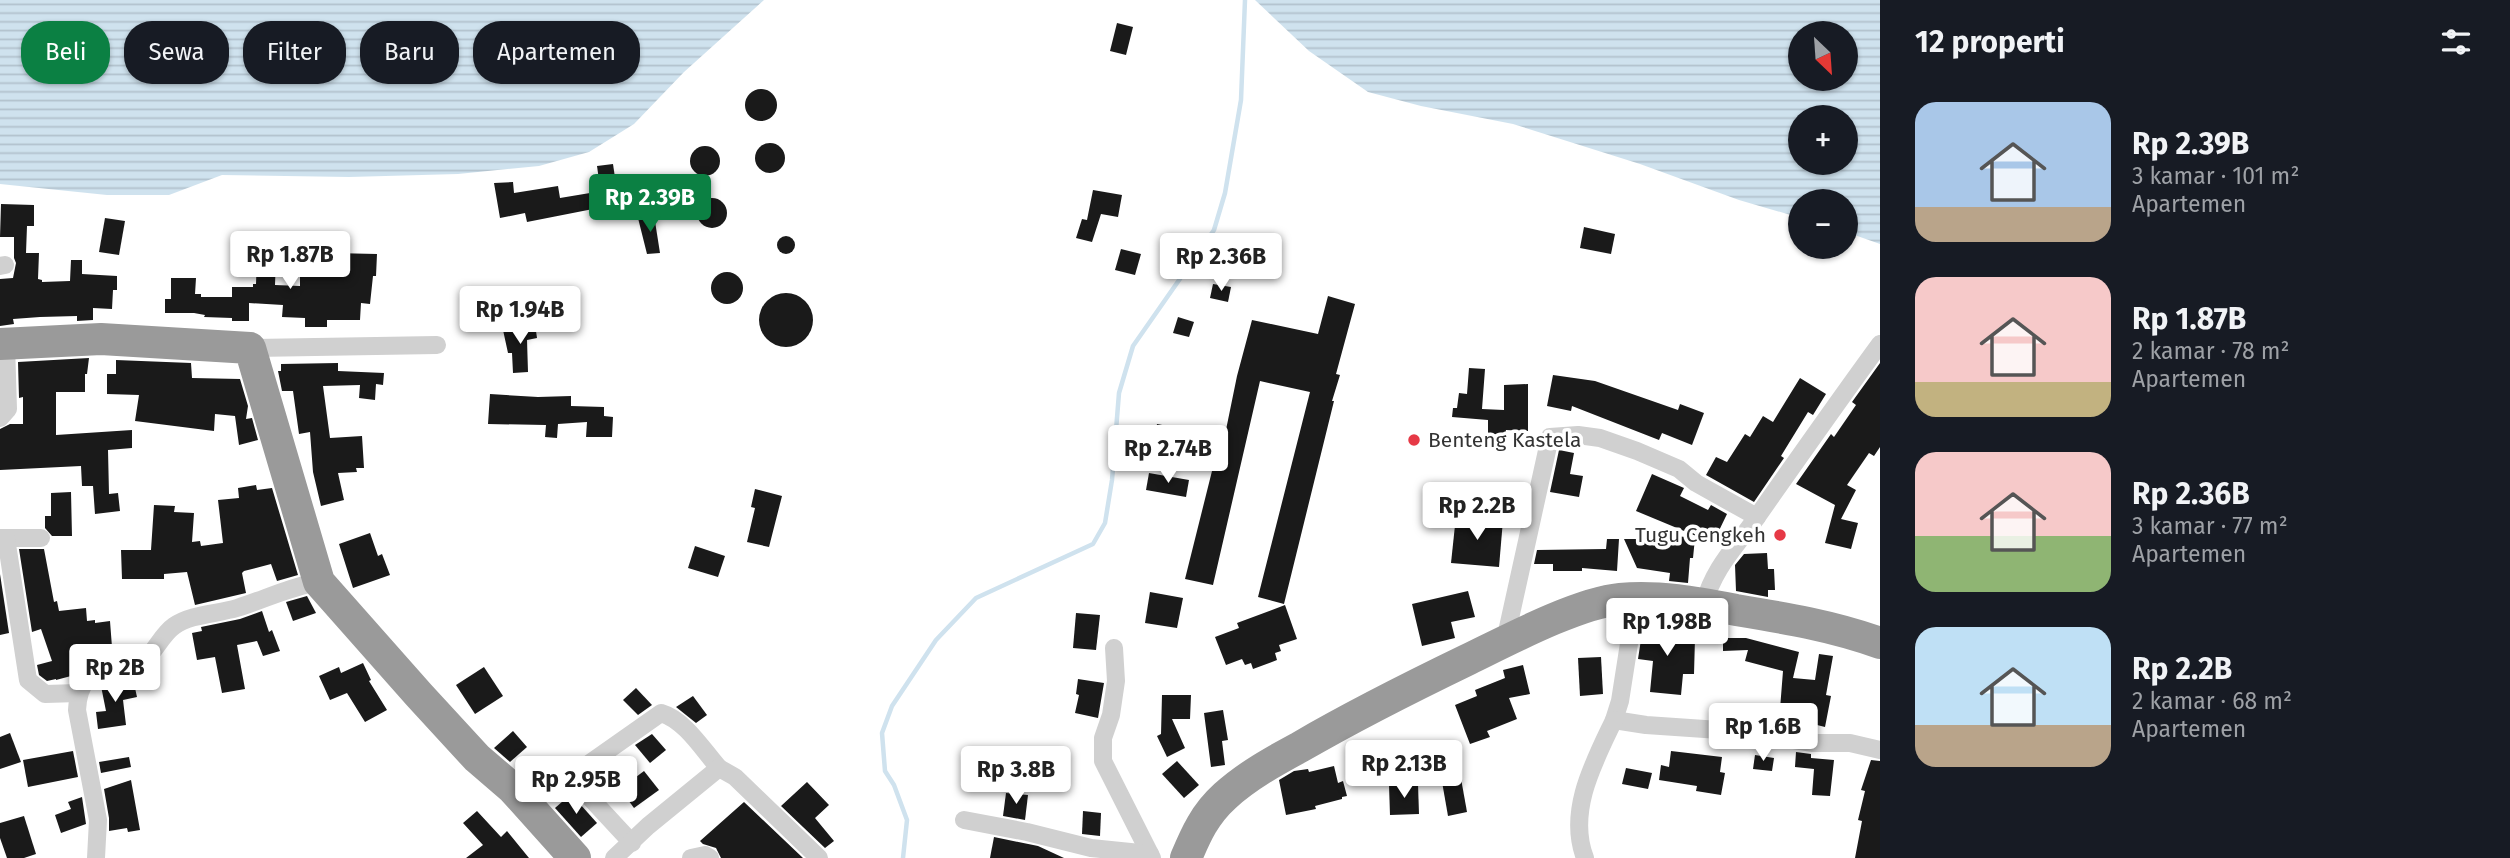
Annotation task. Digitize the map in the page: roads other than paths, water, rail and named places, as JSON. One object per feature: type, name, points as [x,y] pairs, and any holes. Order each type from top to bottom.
[{"type":"highway","points":[[3,344],[102,340],[250,348],[319,582],[477,758],[513,789],[575,858]]},
{"type":"highway","points":[[1186,858],[1195,835],[1210,810],[1256,773],[1336,725],[1506,641],[1585,608],[1620,599],[1704,604],[1833,627],[1880,643]]},
{"type":"street","points":[[0,418],[8,409],[3,344]]},
{"type":"street","points":[[1704,604],[1709,584],[1880,344]]},
{"type":"street","points":[[250,348],[437,345]]},
{"type":"street","points":[[1506,641],[1550,437],[1578,435],[1600,438],[1637,452],[1679,469],[1696,484],[1757,517]]},
{"type":"street","points":[[41,538],[3,538],[28,680],[45,694],[78,693]]},
{"type":"street","points":[[96,858],[98,820],[78,719],[78,693],[84,682],[92,676],[140,663],[177,624],[236,608],[290,587],[319,582]]},
{"type":"street","points":[[1585,858],[1578,833],[1584,789],[1620,701],[1636,599]]},
{"type":"street","points":[[1114,648],[1116,681],[1103,738],[1103,761],[1151,856]]},
{"type":"street","points":[[513,789],[552,775],[577,772],[661,713],[669,715],[679,724],[719,768],[735,777],[819,858]]},
{"type":"street","points":[[1614,720],[1813,743],[1850,743],[1880,750]]},
{"type":"street","points":[[614,858],[648,826],[719,768]]},
{"type":"street","points":[[569,775],[632,843]]},
{"type":"street","points":[[964,820],[1091,848],[1151,856]]},
{"type":"street","points":[[691,858],[705,855],[710,858]]},
{"type":"water","points":[[0,0],[764,0],[684,72],[634,124],[589,152],[539,166],[458,174],[349,177],[222,175],[169,195],[107,195],[0,184]]},
{"type":"water","points":[[1255,0],[1880,0],[1880,244],[1858,236],[1858,189],[1788,189],[1788,214],[1513,124],[1421,106],[1368,92],[1309,51]]},
{"type":"waterway","points":[[903,858],[907,820],[894,785],[885,771],[882,733],[892,706],[936,640],[976,598],[1093,544],[1105,523],[1112,480],[1119,393],[1133,346],[1214,230],[1225,193],[1241,100],[1245,0]]},
{"type":"place","name":"Benteng Kastela","points":[[1414,440]]},
{"type":"place","name":"Tugu Cengkeh","points":[[1780,535]]}]
